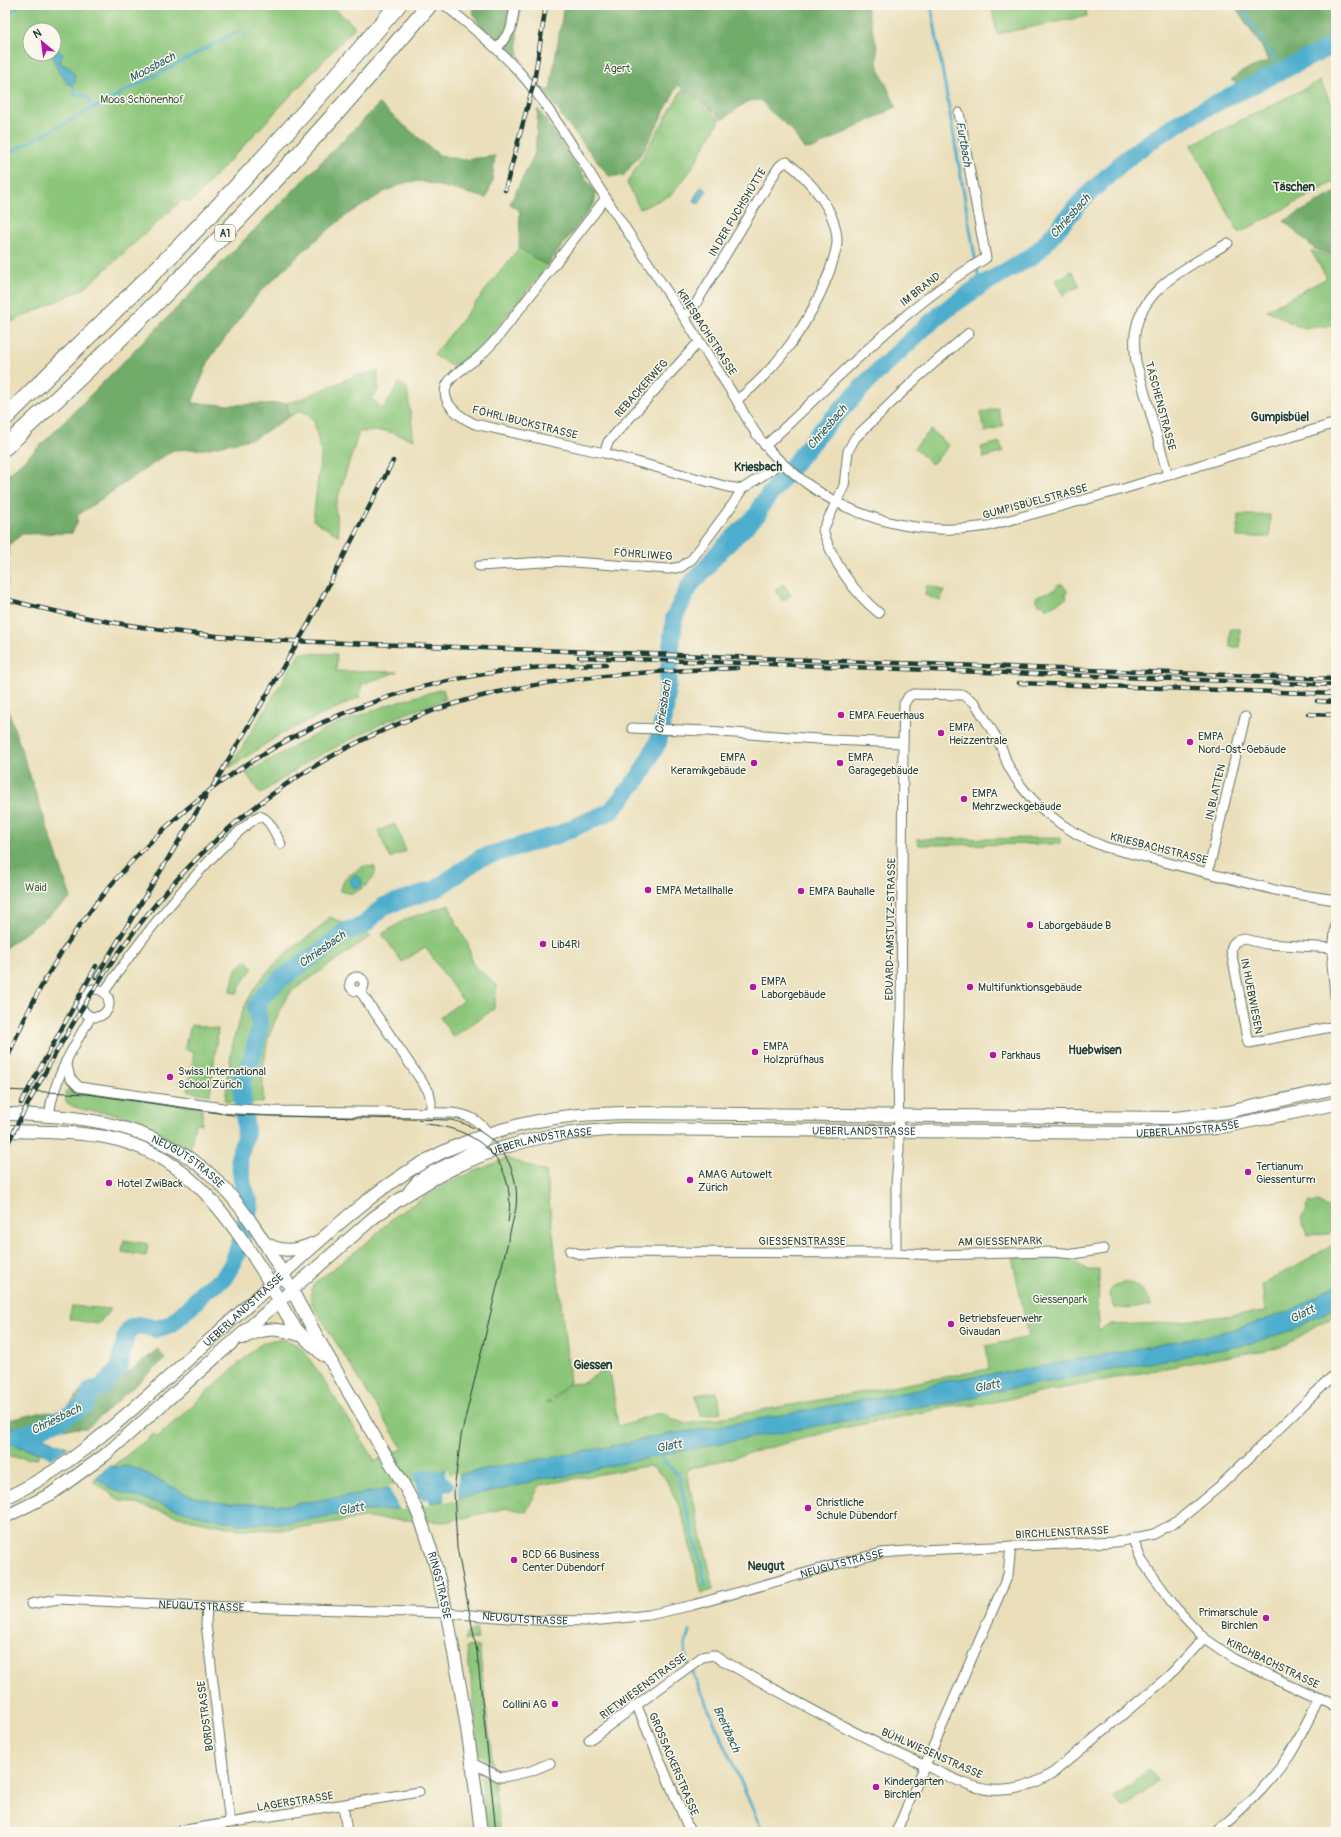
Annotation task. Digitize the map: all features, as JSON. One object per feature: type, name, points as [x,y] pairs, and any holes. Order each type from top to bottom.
[{"type":"highway","name":"A1","points":[[5,418],[108,318],[214,211],[325,90],[398,5]]},
{"type":"highway","name":"A1","points":[[5,447],[119,340],[227,230],[348,100],[429,5]]},
{"type":"highway","points":[[5,408],[35,388]]},
{"type":"main road","name":"UEBERLANDSTRASSE","points":[[5,1498],[54,1472],[133,1410],[321,1240],[368,1200],[403,1175],[460,1144],[489,1134],[536,1121],[615,1113],[1175,1118],[1228,1112],[1336,1088]]},
{"type":"main road","name":"UEBERLANDSTRASSE","points":[[5,1518],[39,1500],[73,1479],[104,1455],[355,1233],[403,1196],[444,1172],[476,1157],[506,1146],[549,1136],[621,1130],[1147,1133],[1216,1128],[1336,1104]]},
{"type":"main road","name":"NEUGUTSTRASSE","points":[[5,1114],[49,1115],[106,1122],[151,1137],[192,1160],[207,1171],[231,1196],[266,1245],[283,1274]]},
{"type":"main road","points":[[47,1132],[49,1115]]},
{"type":"main road","name":"NEUGUTSTRASSE","points":[[5,1131],[64,1132],[106,1137],[128,1143],[145,1150],[183,1172],[209,1196],[228,1219],[271,1285]]},
{"type":"main road","points":[[266,1245],[282,1250],[295,1250],[321,1240]]},
{"type":"main road","name":"RINGSTRASSE","points":[[283,1274],[331,1363],[407,1490],[421,1519],[446,1612],[464,1707],[481,1832]]},
{"type":"main road","name":"RINGSTRASSE","points":[[271,1285],[295,1328],[331,1363]]},
{"type":"main road","points":[[231,1344],[251,1334],[267,1329],[283,1330],[302,1336]]},
{"type":"street","name":"KRIESBACHSTRASSE","points":[[445,5],[497,49],[526,80],[555,119],[701,343],[765,446],[804,481],[837,503]]},
{"type":"street","points":[[497,49],[510,29],[515,5]]},
{"type":"street","name":"IM BRAND","points":[[765,446],[900,320],[938,290],[986,258],[959,113]]},
{"type":"street","name":"IN DER FUCHSHÜTTE","points":[[683,316],[692,310],[778,168],[787,162],[817,194],[829,210],[836,232],[837,243],[835,253],[822,289],[793,340],[780,357],[750,390],[737,400]]},
{"type":"street","name":"FÖHRLIBUCKSTRASSE","points":[[606,198],[498,337],[487,349],[455,376],[446,389],[447,400],[454,410],[464,419],[475,424],[604,453],[728,487],[742,489]]},
{"type":"street","name":"TÄSCHENSTRASSE","points":[[1168,476],[1136,362],[1134,343],[1136,330],[1140,315],[1147,301],[1162,285],[1228,243]]},
{"type":"street","points":[[879,613],[859,594],[828,546],[823,530],[844,486],[848,452],[855,438],[918,377],[969,333]]},
{"type":"street","name":"REBACKERWEG","points":[[604,453],[608,442],[695,346],[701,343]]},
{"type":"street","name":"GUMPISBÜELSTRASSE","points":[[837,503],[854,511],[886,522],[928,529],[967,529],[1009,522],[1168,476],[1336,423]]},
{"type":"street","name":"FÖHRLIWEG","points":[[479,566],[547,561],[579,562],[668,570],[680,567],[692,559],[733,504],[742,489],[782,462]]},
{"type":"street","name":"EDUARD-AMSTUTZ-STRASSE","points":[[898,1115],[904,704],[909,696],[914,694],[963,695],[975,703],[1000,743],[1007,763]]},
{"type":"street","name":"IN BLATTEN","points":[[1208,872],[1245,717]]},
{"type":"street","points":[[632,728],[903,743]]},
{"type":"street","name":"KRIESBACHSTRASSE","points":[[1007,763],[1023,788],[1050,816],[1072,832],[1105,847],[1283,892],[1336,900]]},
{"type":"street","points":[[104,992],[180,891],[227,842],[250,822],[259,816],[264,818],[269,822],[281,844]]},
{"type":"street","points":[[1336,922],[1332,979],[1336,1006]]},
{"type":"street","name":"IN HUEBWIESEN","points":[[1333,948],[1273,944],[1245,939],[1236,941],[1233,944],[1232,950],[1249,1043],[1336,1026]]},
{"type":"street","points":[[95,989],[104,992],[109,999],[106,1012],[99,1016],[91,1016],[84,1012],[82,1008],[82,999],[84,995],[95,989]]},
{"type":"street","points":[[360,991],[429,1092],[432,1102],[431,1113]]},
{"type":"street","points":[[49,1115],[53,1091],[66,1061],[91,1016]]},
{"type":"street","name":"UEBERLANDSTRASSE","points":[[66,1061],[70,1078],[80,1087],[231,1108],[461,1114],[479,1121],[489,1134],[487,1140],[476,1148],[420,1177],[403,1196]]},
{"type":"street","points":[[896,1253],[896,1184],[899,1132],[898,1115]]},
{"type":"street","name":"AM GIESSENPARK","points":[[896,1253],[933,1255],[1052,1252],[1074,1254],[1104,1249]]},
{"type":"street","name":"GIESSENSTRASSE","points":[[570,1251],[583,1255],[625,1252],[896,1253]]},
{"type":"street","name":"BIRCHLENSTRASSE","points":[[896,1832],[1008,1575],[1011,1546],[1133,1540],[1154,1534],[1179,1520],[1220,1485],[1336,1372]]},
{"type":"street","name":"KIRCHBACHSTRASSE","points":[[1133,1540],[1142,1561],[1155,1579],[1184,1618],[1204,1638],[1236,1660],[1336,1708]]},
{"type":"street","name":"NEUGUTSTRASSE","points":[[31,1604],[58,1599],[208,1606],[446,1612],[556,1621],[592,1621],[649,1614],[693,1605],[881,1553],[1011,1546]]},
{"type":"street","name":"BORDSTRASSE","points":[[208,1606],[206,1624],[230,1823]]},
{"type":"street","name":"BÜHLWIESENSTRASSE","points":[[713,1655],[774,1689],[925,1766],[966,1784],[990,1790],[1018,1788],[1040,1782],[1155,1688],[1204,1638]]},
{"type":"street","name":"RIETWIESENSTRASSE","points":[[589,1740],[702,1657],[713,1655]]},
{"type":"street","points":[[1217,1832],[1258,1794],[1286,1760],[1319,1699]]},
{"type":"street","name":"GROSSACKERSTRASSE","points":[[637,1706],[690,1832]]},
{"type":"street","points":[[472,1763],[500,1777],[519,1774],[550,1763]]},
{"type":"street","name":"LAGERSTRASSE","points":[[173,1832],[420,1792]]},
{"type":"street","points":[[343,1805],[346,1832]]},
{"type":"green space","name":"Moos Schönenhof","points":[[5,5],[331,5],[355,27],[191,202],[182,200],[85,288],[5,325]]},
{"type":"green space","points":[[473,5],[521,5],[517,43],[518,51],[524,65],[500,46],[484,30],[474,13]]},
{"type":"green space","name":"Ägert","points":[[564,5],[866,5],[877,47],[877,64],[896,107],[815,148],[804,149],[791,129],[769,110],[761,100],[748,101],[723,119],[678,85],[644,150],[623,176],[609,176],[563,118],[552,101],[540,90],[550,90]]},
{"type":"green space","points":[[991,5],[1085,5],[1087,16],[997,34]]},
{"type":"green space","points":[[1234,5],[1336,5],[1336,35],[1302,56],[1239,84],[1231,80],[1241,72],[1268,61],[1262,47]]},
{"type":"green space","points":[[1320,81],[1336,112],[1336,181],[1239,233],[1191,145]]},
{"type":"green space","points":[[682,90],[720,119],[689,173],[671,195],[640,209],[627,183]]},
{"type":"green space","points":[[379,104],[439,155],[463,160],[495,156],[492,182],[486,198],[421,181],[407,182],[384,192],[344,217],[304,250],[258,294],[209,360],[192,403],[230,405],[287,403],[289,417],[255,438],[204,449],[173,450],[78,515],[77,523],[72,533],[22,534],[9,545],[7,587],[5,586],[5,477],[43,443]]},
{"type":"green space","points":[[538,109],[596,193],[594,204],[547,266],[519,248],[520,211],[510,204],[535,153]]},
{"type":"green space","points":[[1336,192],[1336,256],[1316,250],[1284,221]]},
{"type":"green space","points":[[519,248],[547,266],[474,356],[451,366],[434,355]]},
{"type":"green space","points":[[1311,251],[1336,258],[1336,326],[1301,328],[1267,310],[1327,278]]},
{"type":"green space","points":[[1072,271],[1080,286],[1063,295],[1055,281]]},
{"type":"green space","points":[[378,371],[378,390],[371,398],[383,409],[399,383],[407,388],[414,440],[387,431],[359,432],[335,506],[339,536],[313,520],[321,454],[314,420],[301,410],[289,417],[287,403],[304,398],[354,376]]},
{"type":"green space","points":[[998,408],[1003,426],[985,432],[980,413]]},
{"type":"green space","points":[[931,430],[949,446],[932,464],[914,448]]},
{"type":"green space","points":[[1000,442],[1003,452],[984,458],[981,447]]},
{"type":"green space","points":[[1238,515],[1270,515],[1270,537],[1237,537]]},
{"type":"green space","points":[[783,584],[791,595],[783,601],[775,591]]},
{"type":"green space","points":[[1059,584],[1062,584],[1068,592],[1065,594],[1067,598],[1046,609],[1043,604],[1040,605],[1036,599],[1037,596],[1054,590]]},
{"type":"green space","points":[[928,585],[944,591],[940,601],[925,595],[926,587]]},
{"type":"green space","points":[[1230,629],[1240,629],[1240,647],[1230,647]]},
{"type":"green space","points":[[300,653],[337,654],[336,671],[397,672],[362,684],[360,697],[281,734],[229,768]]},
{"type":"green space","points":[[443,689],[446,699],[389,720],[310,760],[260,794],[246,773],[329,727],[393,703]]},
{"type":"green space","name":"Waid","points":[[5,701],[71,898],[5,948]]},
{"type":"green space","points":[[395,824],[406,851],[390,858],[378,831]]},
{"type":"green space","points":[[1060,838],[1060,844],[918,845],[917,839]]},
{"type":"green space","points":[[364,866],[375,867],[372,880],[352,894],[340,891],[345,878]]},
{"type":"green space","points":[[449,905],[455,921],[468,944],[473,965],[497,985],[494,1009],[453,1037],[440,1017],[463,1001],[425,947],[402,962],[382,934],[406,919]]},
{"type":"green space","points":[[330,917],[371,936],[292,991],[282,1005],[268,1038],[263,1070],[263,1103],[225,1101],[233,1041],[238,1023],[254,989],[266,973],[281,958],[293,947],[318,929]]},
{"type":"green space","points":[[247,960],[253,968],[237,993],[230,992],[236,969]]},
{"type":"green space","points":[[191,1025],[218,1029],[210,1095],[188,1091],[194,1051],[184,1049]]},
{"type":"green space","points":[[65,1091],[104,1093],[202,1109],[202,1124],[195,1123],[190,1153],[131,1119],[115,1114],[86,1110],[72,1106],[66,1102]]},
{"type":"green space","name":"Giessenpark","points":[[507,1158],[546,1172],[570,1382],[549,1402],[545,1403],[551,1402],[569,1384],[583,1383],[602,1371],[611,1376],[618,1426],[656,1414],[665,1413],[672,1419],[686,1424],[989,1369],[986,1346],[1029,1337],[1012,1257],[1065,1257],[1088,1270],[1099,1270],[1098,1330],[1110,1325],[1166,1323],[1265,1311],[1262,1285],[1336,1243],[1336,1314],[1283,1347],[1191,1363],[978,1405],[953,1405],[940,1409],[843,1428],[686,1470],[713,1584],[713,1590],[702,1593],[681,1510],[665,1478],[653,1467],[646,1466],[540,1485],[526,1512],[508,1508],[444,1522],[363,1518],[282,1530],[239,1529],[192,1520],[118,1499],[93,1481],[154,1434],[157,1437],[258,1346],[277,1340],[294,1343],[305,1352],[375,1460],[374,1462],[386,1455],[403,1449],[311,1303],[311,1289],[315,1283],[365,1244],[396,1215],[447,1183]]},
{"type":"green space","points":[[1310,1202],[1318,1202],[1330,1209],[1332,1231],[1328,1234],[1307,1235],[1301,1219],[1307,1209],[1306,1206]]},
{"type":"green space","points":[[124,1240],[148,1244],[146,1256],[122,1252]]},
{"type":"green space","points":[[1125,1281],[1142,1290],[1148,1298],[1150,1307],[1114,1308],[1109,1294],[1111,1288]]},
{"type":"green space","points":[[72,1306],[111,1309],[98,1324],[69,1319]]},
{"type":"green space","points":[[158,1349],[165,1359],[87,1428],[19,1430],[5,1426],[5,1421],[43,1412],[63,1413],[80,1392],[102,1394]]},
{"type":"green space","points":[[717,1392],[721,1412],[700,1416],[696,1395]]},
{"type":"green space","points":[[5,1442],[39,1453],[37,1459],[5,1456]]},
{"type":"green space","points":[[476,1627],[478,1639],[465,1640],[466,1635]]},
{"type":"green space","points":[[479,1646],[493,1768],[478,1753],[474,1699],[466,1647]]},
{"type":"green space","points":[[1149,1769],[1158,1781],[1124,1809],[1114,1798]]},
{"type":"green space","points":[[480,1775],[494,1780],[500,1832],[487,1832]]},
{"type":"water","points":[[55,62],[60,62],[71,69],[75,75],[75,82],[73,85],[68,84],[58,71]]},
{"type":"water","points":[[701,187],[707,191],[699,204],[693,200]]},
{"type":"water","points":[[354,876],[358,876],[362,882],[358,888],[354,888],[350,884],[350,880]]},
{"type":"water","name":"Glatt","points":[[1336,1285],[1336,1307],[1293,1330],[1245,1345],[993,1392],[953,1402],[901,1409],[873,1416],[721,1443],[598,1468],[569,1476],[548,1477],[508,1488],[464,1497],[396,1509],[355,1512],[286,1523],[240,1524],[198,1515],[113,1490],[97,1478],[43,1454],[5,1442],[5,1425],[46,1438],[113,1467],[128,1466],[139,1470],[190,1496],[224,1503],[288,1505],[414,1485],[424,1481],[429,1482],[437,1478],[439,1473],[446,1469],[448,1477],[669,1434],[699,1430],[912,1391],[945,1381],[1026,1369],[1216,1334],[1256,1323],[1295,1309]]},
{"type":"pier","points":[[69,1447],[111,1464],[94,1478],[51,1459]]},
{"type":"pier","points":[[446,1467],[449,1475],[458,1473],[458,1500],[444,1502]]},
{"type":"pier","points":[[419,1481],[431,1505],[400,1510],[388,1486]]},
{"type":"waterway","points":[[5,17],[20,5]]},
{"type":"waterway","points":[[32,5],[37,5]]},
{"type":"waterway","name":"Furtbach","points":[[931,5],[980,286]]},
{"type":"waterway","points":[[1240,5],[1274,58],[1276,74]]},
{"type":"waterway","name":"Moosbach","points":[[5,155],[237,32],[241,32],[245,36]]},
{"type":"waterway","name":"Chriesbach","points":[[16,1437],[37,1430],[86,1405],[91,1390],[101,1388],[119,1369],[126,1335],[132,1327],[139,1325],[156,1329],[171,1324],[192,1305],[205,1290],[223,1279],[233,1263],[244,1232],[250,1204],[243,1185],[239,1158],[246,1132],[241,1083],[252,1058],[260,1027],[256,1008],[263,996],[279,980],[325,948],[346,931],[363,926],[384,906],[436,889],[480,858],[557,835],[611,811],[640,776],[658,742],[665,711],[674,618],[690,585],[716,555],[758,514],[762,504],[819,433],[871,378],[924,328],[951,306],[980,286],[1031,257],[1043,246],[1084,198],[1126,159],[1162,133],[1192,115],[1336,44]]},
{"type":"waterway","points":[[73,85],[76,95],[84,95],[89,98],[92,109]]},
{"type":"waterway","name":"Breitibach","points":[[657,1453],[678,1475],[706,1585]]},
{"type":"waterway","points":[[424,1494],[420,1476],[436,1475],[449,1486]]},
{"type":"waterway","name":"Breitibach","points":[[689,1631],[685,1645],[686,1658],[763,1832]]},
{"type":"tram line","points":[[5,1090],[87,1094],[232,1115],[451,1120],[480,1131],[492,1140],[502,1151],[509,1163],[514,1177],[516,1208],[461,1436],[454,1491],[457,1547],[477,1652],[496,1832]]},
{"type":"tram line","points":[[425,1124],[445,1127],[463,1133],[479,1141],[491,1153],[501,1167],[507,1183],[510,1201],[508,1222]]},
{"type":"railway","points":[[505,190],[534,82],[546,5]]},
{"type":"railway","points":[[213,786],[309,623],[393,461]]},
{"type":"railway","points":[[5,599],[69,614],[133,626],[264,640],[1336,679]]},
{"type":"railway","points":[[579,657],[1336,685]]},
{"type":"railway","points":[[5,1064],[33,1003],[66,945],[105,892],[150,842],[200,798],[254,760],[312,728],[374,702],[431,685],[460,678],[518,669],[606,664]]},
{"type":"railway","points":[[22,1115],[57,1051],[94,989],[135,930],[158,901],[214,842],[249,812],[324,760],[407,720],[450,705],[494,693],[585,678],[646,672],[737,668]]},
{"type":"railway","points":[[1019,683],[1336,694]]},
{"type":"railway","points":[[1317,701],[1336,702]]},
{"type":"railway","points":[[1308,714],[1336,715]]},
{"type":"railway","points":[[96,977],[205,798]]},
{"type":"railway","points":[[21,1103],[96,966]]},
{"type":"railway","points":[[5,1149],[24,1111]]},
{"type":"place","name":"EMPA Feuerhaus","points":[[841,715]]},
{"type":"place","name":"EMPA Heizzentrale","points":[[941,733]]},
{"type":"place","name":"EMPA Nord-Ost-Gebäude","points":[[1190,742]]},
{"type":"place","name":"EMPA Keramikgebäude","points":[[754,763]]},
{"type":"place","name":"EMPA Garagegebäude","points":[[840,763]]},
{"type":"place","name":"EMPA Mehrzweckgebäude","points":[[964,799]]},
{"type":"place","name":"EMPA Metallhalle","points":[[648,890]]},
{"type":"place","name":"EMPA Bauhalle","points":[[801,891]]},
{"type":"place","name":"Laborgebäude B","points":[[1030,925]]},
{"type":"place","name":"Lib4RI","points":[[543,944]]},
{"type":"place","name":"EMPA Laborgebäude","points":[[753,987]]},
{"type":"place","name":"Multifunktionsgebäude","points":[[970,987]]},
{"type":"place","name":"EMPA Holzprüfhaus","points":[[755,1052]]},
{"type":"place","name":"Parkhaus","points":[[993,1055]]},
{"type":"place","name":"Swiss International School Zürich","points":[[170,1077]]},
{"type":"place","name":"Tertianum Giessenturm","points":[[1248,1172]]},
{"type":"place","name":"AMAG Autowelt Zürich","points":[[690,1180]]},
{"type":"place","name":"Hotel ZwiBack","points":[[109,1183]]},
{"type":"place","name":"Betriebsfeuerwehr Givaudan","points":[[951,1324]]},
{"type":"place","name":"Christliche Schule Dübendorf","points":[[808,1508]]},
{"type":"place","name":"BCD 66 Business Center Dübendorf","points":[[514,1560]]},
{"type":"place","name":"Primarschule Birchlen","points":[[1266,1618]]},
{"type":"place","name":"Collini AG","points":[[555,1704]]},
{"type":"place","name":"Kindergarten Birchlen","points":[[876,1787]]},
{"type":"district","name":"Täschen","points":[[1294,187]]},
{"type":"district","name":"Gumpisbüel","points":[[1280,417]]},
{"type":"district","name":"Kriesbach","points":[[758,467]]},
{"type":"district","name":"Huebwisen","points":[[1095,1050]]},
{"type":"district","name":"Giessen","points":[[593,1365]]},
{"type":"district","name":"Neugut","points":[[766,1566]]}]
